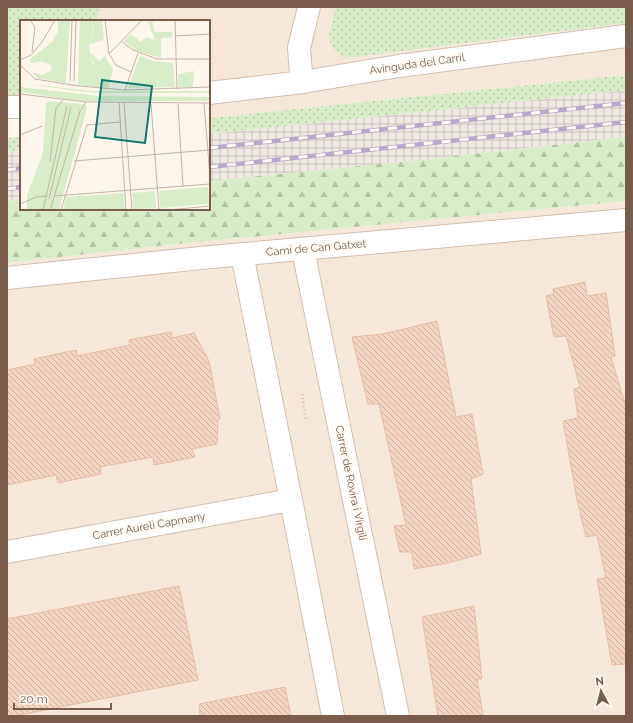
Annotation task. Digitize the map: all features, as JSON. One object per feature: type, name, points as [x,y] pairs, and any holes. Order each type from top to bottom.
[{"type":"street","points":[[303,82],[299,48],[309,7]]},
{"type":"street","name":"Avinguda del Carril","points":[[210,93],[303,82],[399,66],[626,36]]},
{"type":"street","points":[[7,107],[20,107]]},
{"type":"street","name":"Camí de Can Gatxet","points":[[7,278],[242,254],[303,250],[626,220]]},
{"type":"street","name":"Carrer de Rovira i Virgili","points":[[303,250],[398,716]]},
{"type":"street","points":[[242,254],[333,716]]},
{"type":"street","name":"Carrer Aureli Capmany","points":[[7,552],[291,500]]},
{"type":"shaded area","points":[[99,7],[336,7],[328,38],[347,58],[626,23],[626,75],[210,118],[210,20],[97,20]]},
{"type":"shaded area","points":[[626,90],[626,137],[410,161],[210,181],[210,134]]},
{"type":"shaded area","points":[[20,150],[20,200],[7,201],[7,151]]},
{"type":"shaded area","points":[[626,201],[626,716],[7,716],[7,263],[167,245]]},
{"type":"green space","points":[[7,7],[99,7],[97,20],[20,20],[20,97],[7,97]]},
{"type":"green space","points":[[336,7],[626,7],[626,23],[347,58],[335,51],[328,38]]},
{"type":"green space","points":[[626,75],[626,90],[210,134],[210,118]]},
{"type":"green space","points":[[20,137],[20,150],[7,151],[7,138]]},
{"type":"green space","points":[[626,137],[626,201],[167,245],[7,263],[7,201],[20,200],[20,210],[210,210],[210,181]]},
{"type":"building","points":[[585,282],[587,296],[606,293],[615,356],[611,357],[626,407],[626,664],[612,665],[597,579],[606,578],[597,535],[586,537],[577,500],[563,421],[578,418],[574,389],[580,387],[566,336],[554,337],[546,296],[554,294],[553,289]]},
{"type":"building","points":[[437,321],[456,417],[472,414],[483,474],[471,479],[481,554],[448,563],[414,569],[412,552],[400,552],[394,526],[406,525],[379,404],[368,404],[352,337],[383,334]]},
{"type":"building","points":[[171,332],[172,338],[194,333],[209,361],[220,419],[218,419],[217,444],[192,449],[195,457],[154,465],[153,457],[100,467],[101,474],[58,483],[56,475],[7,485],[7,370],[35,364],[34,359],[76,350],[77,356],[130,345],[129,340]]},
{"type":"building","points":[[179,586],[198,680],[14,716],[7,716],[7,619]]},
{"type":"building","points":[[474,606],[482,679],[477,679],[483,716],[438,716],[422,617]]},
{"type":"building","points":[[285,687],[291,716],[200,716],[199,704]]},
{"type":"railway","points":[[210,148],[626,103]]},
{"type":"railway","points":[[210,167],[626,122]]},
{"type":"railway","points":[[7,170],[20,168]]},
{"type":"railway","points":[[7,189],[20,187]]}]
